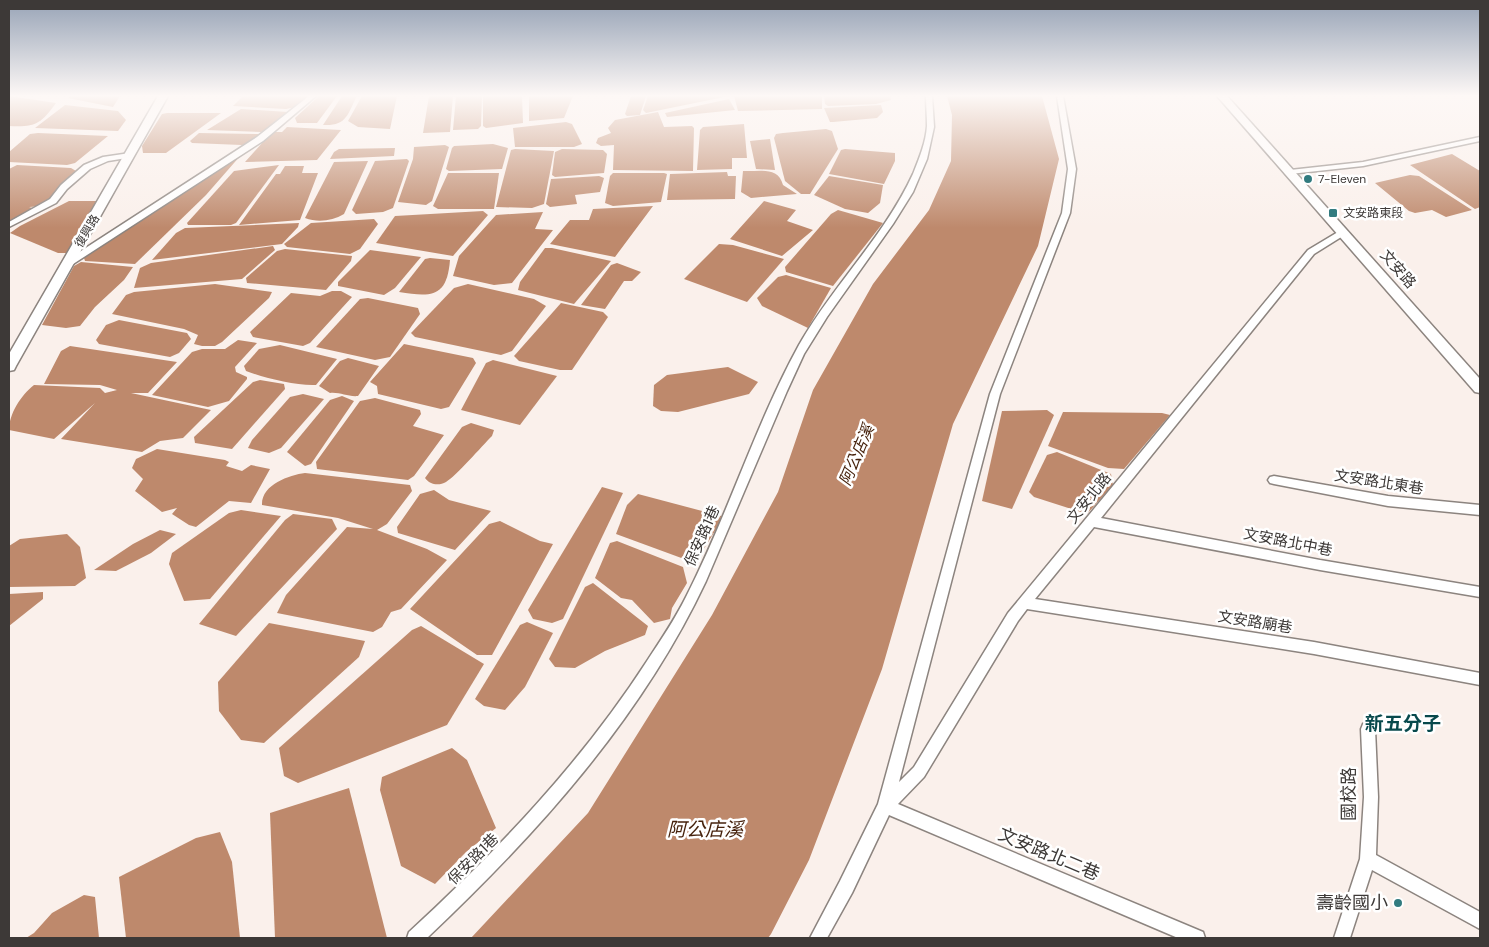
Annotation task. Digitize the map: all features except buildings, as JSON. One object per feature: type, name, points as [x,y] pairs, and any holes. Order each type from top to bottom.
[{"type":"street","name":"復興路","points":[[9,366],[138,140]]},
{"type":"street","points":[[67,264],[258,140]]},
{"type":"street","name":"保安路1巷","points":[[415,938],[504,852],[560,793],[636,692],[690,602],[730,515],[792,367],[808,338],[908,195],[921,168],[930,140]]},
{"type":"street","points":[[818,938],[846,887],[885,806],[995,394],[1066,213],[1072,169],[1067,140]]},
{"type":"street","points":[[1262,140],[1290,172],[1363,164],[1474,140]]},
{"type":"street","points":[[9,225],[53,201],[64,187],[87,167],[106,159],[130,155]]},
{"type":"street","name":"文安路","points":[[1290,172],[1480,388]]},
{"type":"street","name":"文安北路","points":[[885,806],[919,772],[1013,617],[1312,252],[1327,240],[1343,232]]},
{"type":"street","name":"文安路北東巷","points":[[1274,480],[1388,501],[1480,510]]},
{"type":"street","name":"文安路北中巷","points":[[1090,521],[1320,565],[1480,592]]},
{"type":"street","name":"文安路廟巷","points":[[1025,603],[1314,648],[1480,680]]},
{"type":"street","name":"國校路","points":[[1342,938],[1368,859],[1370,797],[1368,729]]},
{"type":"street","name":"文安路北二巷","points":[[885,806],[1197,938]]},
{"type":"street","points":[[1368,859],[1480,921]]},
{"type":"water","points":[[23,140],[103,140],[75,163],[67,165],[9,162],[9,152]]},
{"type":"water","points":[[146,140],[184,140],[166,153],[143,153],[142,146]]},
{"type":"water","points":[[254,140],[249,144],[242,145],[192,143],[190,141]]},
{"type":"water","points":[[265,140],[333,140],[317,160],[245,162]]},
{"type":"water","points":[[514,140],[580,140],[582,144],[574,147],[515,147]]},
{"type":"water","points":[[597,140],[694,140],[693,171],[613,170],[614,145],[601,146],[596,143]]},
{"type":"water","points":[[699,140],[745,140],[747,158],[732,158],[732,169],[697,170]]},
{"type":"water","points":[[770,140],[775,170],[756,169],[750,141]]},
{"type":"water","points":[[775,140],[835,140],[838,149],[810,194],[801,194],[785,181]]},
{"type":"water","name":"阿公店溪","points":[[951,140],[1054,140],[1059,159],[1038,246],[953,424],[882,669],[809,860],[771,934],[768,938],[471,938],[588,813],[712,615],[778,492],[813,390],[873,284],[929,210],[951,161]]},
{"type":"water","points":[[493,144],[508,148],[502,169],[449,171],[446,169],[454,146]]},
{"type":"water","points":[[445,145],[449,147],[432,201],[426,205],[398,202],[413,159],[414,147]]},
{"type":"water","points":[[248,147],[206,195],[135,264],[85,261],[84,258]]},
{"type":"water","points":[[395,148],[394,156],[330,159],[334,152],[339,149]]},
{"type":"water","points":[[562,149],[603,150],[607,154],[604,173],[555,177],[552,175],[555,152]]},
{"type":"water","points":[[511,150],[554,151],[544,204],[532,208],[496,207]]},
{"type":"water","points":[[841,150],[895,153],[895,161],[884,184],[829,174]]},
{"type":"water","points":[[1452,154],[1480,171],[1480,207],[1475,209],[1410,165]]},
{"type":"water","points":[[407,159],[409,161],[393,208],[383,212],[356,214],[352,210],[375,161]]},
{"type":"water","points":[[368,161],[344,214],[325,221],[305,218],[334,162]]},
{"type":"water","points":[[17,165],[71,168],[76,171],[45,203],[29,207],[36,209],[9,224],[9,169]]},
{"type":"water","points":[[279,165],[236,223],[231,225],[188,225],[187,223],[234,171]]},
{"type":"water","points":[[285,166],[304,166],[302,173],[318,173],[300,220],[239,225],[276,174],[280,174]]},
{"type":"water","points":[[743,171],[773,172],[781,179],[783,185],[797,194],[751,198],[741,192]]},
{"type":"water","points":[[727,172],[728,176],[736,176],[735,199],[667,200],[670,174]]},
{"type":"water","points":[[448,173],[499,173],[494,209],[438,209],[433,206]]},
{"type":"water","points":[[613,173],[667,174],[661,202],[613,206],[605,203],[610,176]]},
{"type":"water","points":[[1410,175],[1419,176],[1472,210],[1446,217],[1432,210],[1415,213],[1409,211],[1375,183]]},
{"type":"water","points":[[599,176],[604,178],[600,192],[575,195],[577,204],[550,207],[546,204],[551,179]]},
{"type":"water","points":[[829,176],[883,185],[880,203],[868,213],[845,209],[814,195]]},
{"type":"water","points":[[69,201],[100,201],[67,253],[58,253],[10,233],[20,226]]},
{"type":"water","points":[[764,201],[796,210],[787,221],[813,230],[782,256],[730,239]]},
{"type":"water","points":[[653,206],[615,257],[550,244],[570,220],[589,220],[593,209]]},
{"type":"water","points":[[838,210],[883,223],[833,286],[786,272],[785,267],[831,214]]},
{"type":"water","points":[[483,211],[488,215],[453,256],[376,243],[395,216]]},
{"type":"water","points":[[543,212],[535,229],[553,230],[512,283],[494,285],[453,276],[459,256],[496,215]]},
{"type":"water","points":[[374,219],[378,224],[360,249],[350,254],[287,247],[284,244],[311,223]]},
{"type":"water","points":[[299,223],[298,227],[282,244],[152,260],[176,233],[185,228]]},
{"type":"water","points":[[719,244],[733,245],[784,259],[747,302],[684,279]]},
{"type":"water","points":[[273,246],[275,250],[242,279],[134,288],[140,268],[151,263]]},
{"type":"water","points":[[545,248],[611,261],[574,304],[518,290],[520,282]]},
{"type":"water","points":[[285,249],[352,256],[351,261],[326,290],[247,283],[246,278],[277,251]]},
{"type":"water","points":[[370,250],[421,257],[395,288],[384,295],[338,286],[338,282]]},
{"type":"water","points":[[425,259],[450,260],[445,282],[441,288],[428,294],[399,292]]},
{"type":"water","points":[[81,262],[133,267],[124,280],[95,307],[80,326],[66,328],[42,325],[74,266]]},
{"type":"water","points":[[617,263],[641,272],[632,281],[624,281],[605,309],[581,305],[611,265]]},
{"type":"water","points":[[786,275],[831,288],[808,328],[762,306],[757,298],[778,277]]},
{"type":"water","points":[[215,284],[272,292],[269,298],[222,342],[215,346],[194,344],[198,335],[184,329],[112,314],[126,295],[134,292]]},
{"type":"water","points":[[468,284],[534,299],[546,306],[512,351],[501,355],[415,337],[411,333],[454,288]]},
{"type":"water","points":[[332,291],[341,291],[352,297],[310,343],[303,346],[253,337],[250,332],[291,293],[320,296]]},
{"type":"water","points":[[368,298],[418,308],[420,314],[390,357],[375,360],[316,347],[360,299]]},
{"type":"water","points":[[561,303],[603,312],[608,317],[572,370],[560,370],[519,361],[514,356]]},
{"type":"water","points":[[119,320],[187,333],[191,339],[179,353],[170,357],[99,344],[96,340],[106,325]]},
{"type":"water","points":[[238,340],[257,343],[235,367],[236,372],[247,377],[247,379],[229,401],[208,407],[152,395],[192,352],[202,349],[225,349]]},
{"type":"water","points":[[404,344],[473,358],[476,363],[449,407],[441,409],[378,394],[377,386],[370,382]]},
{"type":"water","points":[[280,345],[337,359],[316,385],[281,381],[246,371],[244,366],[259,349]]},
{"type":"water","points":[[70,346],[177,362],[148,393],[131,393],[211,410],[183,438],[160,441],[142,452],[61,439],[95,403],[54,439],[9,430],[11,418],[17,405],[34,385],[100,388],[105,393],[117,390],[100,385],[44,384],[61,351]]},
{"type":"water","points":[[348,358],[379,366],[358,396],[330,393],[319,386],[340,361]]},
{"type":"water","points":[[493,360],[557,376],[520,425],[461,410],[486,363]]},
{"type":"water","points":[[728,367],[758,382],[749,394],[678,412],[661,411],[653,406],[654,385],[667,375]]},
{"type":"water","points":[[260,380],[284,384],[285,389],[232,449],[195,443],[194,437],[253,382]]},
{"type":"water","points":[[303,394],[324,399],[281,448],[269,453],[248,448],[252,440],[290,397]]},
{"type":"water","points":[[342,396],[354,401],[311,464],[305,466],[287,452],[330,400]]},
{"type":"water","points":[[375,398],[420,410],[421,414],[413,426],[444,435],[414,476],[408,480],[317,469],[316,462],[360,401]]},
{"type":"water","points":[[1047,410],[1054,415],[1012,509],[982,501],[1002,411]]},
{"type":"water","points":[[1063,412],[1162,413],[1170,415],[1124,469],[1108,468],[1048,446]]},
{"type":"water","points":[[471,423],[494,430],[492,436],[446,482],[438,484],[429,482],[425,478],[462,427]]},
{"type":"water","points":[[157,449],[225,460],[229,462],[226,466],[242,471],[251,465],[270,469],[251,503],[229,501],[196,527],[189,525],[172,514],[177,508],[162,512],[135,491],[143,479],[132,468],[136,459]]},
{"type":"water","points":[[1057,452],[1111,474],[1113,485],[1087,514],[1034,497],[1029,492],[1047,455]]},
{"type":"water","points":[[305,473],[410,485],[412,491],[387,524],[377,530],[427,549],[447,560],[401,609],[391,612],[382,627],[373,632],[277,613],[286,595],[347,527],[373,529],[338,518],[262,505],[266,492],[277,482]]},
{"type":"water","points":[[602,487],[623,493],[563,619],[552,623],[533,619],[528,610]]},
{"type":"water","points":[[434,490],[449,500],[491,511],[455,550],[398,533],[397,527],[420,494]]},
{"type":"water","points":[[638,494],[721,516],[720,523],[695,563],[616,534],[627,505]]},
{"type":"water","points":[[241,510],[281,516],[210,599],[184,601],[169,564],[172,553],[229,513]]},
{"type":"water","points":[[293,514],[332,519],[337,529],[236,636],[199,624],[285,520]]},
{"type":"water","points":[[500,521],[540,541],[553,544],[492,655],[477,655],[410,609],[489,524]]},
{"type":"water","points":[[160,530],[176,534],[151,553],[116,571],[94,570],[133,544]]},
{"type":"water","points":[[67,534],[80,547],[86,578],[75,586],[9,587],[9,546],[20,539]]},
{"type":"water","points":[[617,541],[683,567],[687,583],[672,608],[670,619],[654,623],[632,600],[621,598],[595,578],[610,543]]},
{"type":"water","points":[[593,583],[648,626],[645,635],[605,651],[575,668],[555,667],[549,659],[585,587]]},
{"type":"water","points":[[43,592],[43,599],[9,626],[9,594]]},
{"type":"water","points":[[527,622],[553,633],[525,687],[505,710],[484,706],[475,699],[520,625]]},
{"type":"water","points":[[269,623],[365,641],[359,657],[264,743],[241,740],[219,711],[218,682]]},
{"type":"water","points":[[421,626],[484,664],[447,725],[298,783],[284,776],[279,748],[412,630]]},
{"type":"water","points":[[452,748],[467,760],[496,828],[466,852],[435,884],[401,866],[380,790],[382,777]]},
{"type":"water","points":[[349,788],[387,938],[275,938],[270,813]]},
{"type":"water","points":[[220,832],[232,862],[240,938],[126,938],[119,877],[196,838]]},
{"type":"water","points":[[84,895],[95,897],[99,938],[26,938],[34,933],[52,913]]},
{"type":"place","name":"7-Eleven","points":[[1308,179]]},
{"type":"place","name":"文安路東段","points":[[1333,213]]},
{"type":"place","name":"壽齡國小","points":[[1398,903]]},
{"type":"district","name":"新五分子","points":[[1403,723]]}]
